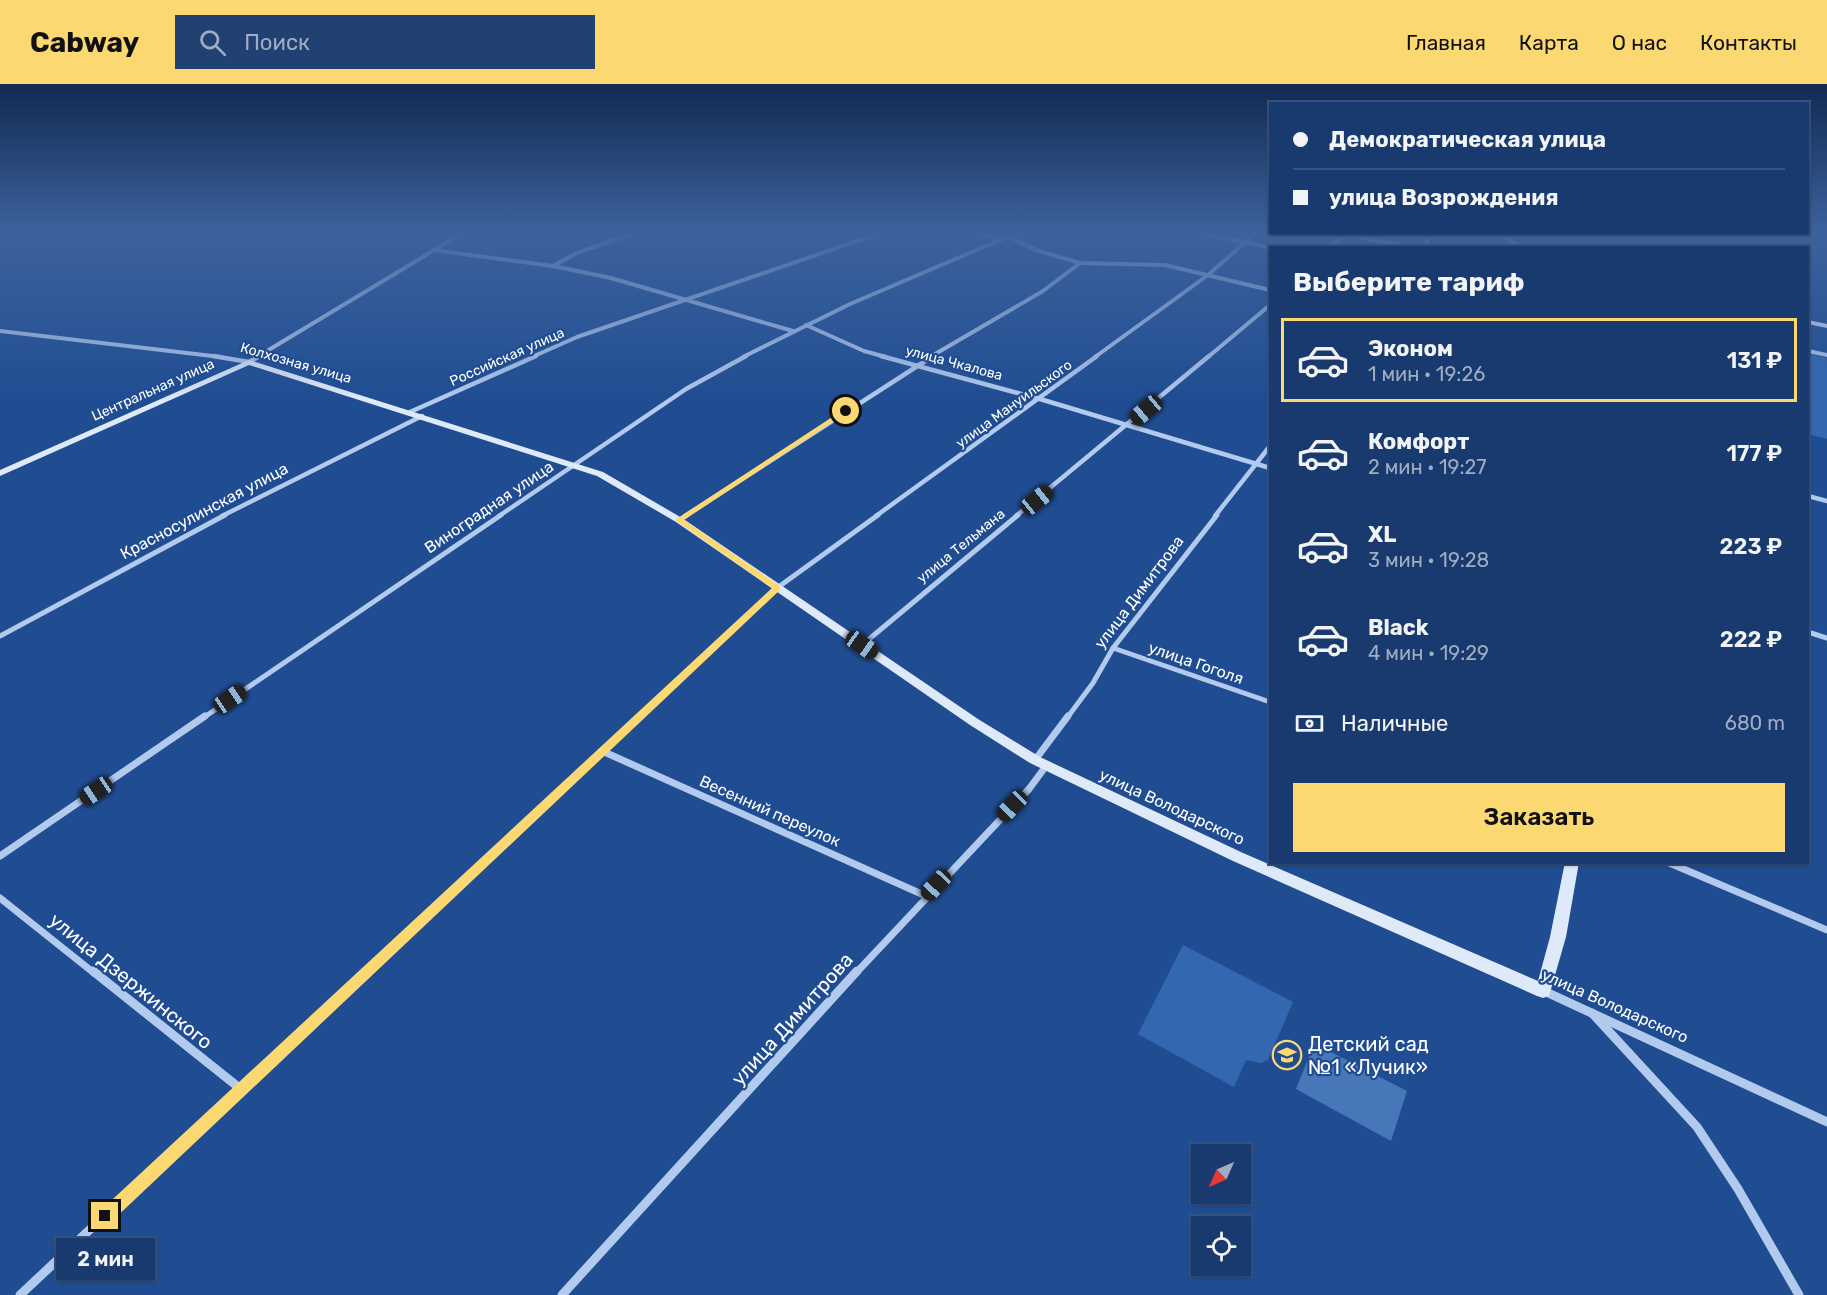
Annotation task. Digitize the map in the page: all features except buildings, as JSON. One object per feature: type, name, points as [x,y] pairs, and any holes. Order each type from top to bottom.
[{"type":"street","name":"Центральная улица","points":[[0,473],[249,362],[371,288]]},
{"type":"street","points":[[640,288],[793,332]]},
{"type":"street","name":"Российская улица","points":[[410,412],[550,348],[721,288]]},
{"type":"street","name":"Виноградная улица","points":[[0,856],[686,389],[731,362],[889,288]]},
{"type":"street","points":[[679,520],[916,366],[1048,288]]},
{"type":"street","name":"улица Мануильского","points":[[20,1295],[777,588],[1191,288]]},
{"type":"street","name":"улица Тельмана","points":[[862,645],[1129,425],[1269,306]]},
{"type":"street","points":[[1809,322],[1827,326]]},
{"type":"street","name":"улица Чкалова","points":[[806,325],[864,351],[1040,399],[1269,468]]},
{"type":"street","name":"Колхозная улица","points":[[0,331],[204,354],[249,362],[576,465]]},
{"type":"street","points":[[1809,351],[1827,355]]},
{"type":"street","name":"Красносулинская улица","points":[[0,636],[197,529],[422,416]]},
{"type":"street","name":"улица Димитрова","points":[[562,1295],[926,896],[1029,789],[1041,763],[1113,648],[1269,447]]},
{"type":"street","name":"улица Володарского","points":[[576,465],[617,483],[679,520],[777,588],[1041,763],[1238,857],[1592,1013],[1827,1122]]},
{"type":"street","points":[[1809,496],[1827,501]]},
{"type":"street","points":[[1809,632],[1827,638]]},
{"type":"street","name":"улица Гоголя","points":[[1113,648],[1269,702]]},
{"type":"street","name":"Весенний переулок","points":[[602,752],[926,896]]},
{"type":"street","points":[[1543,991],[1558,937],[1572,864]]},
{"type":"street","points":[[1672,864],[1827,930]]},
{"type":"street","name":"улица Дзержинского","points":[[0,898],[242,1090]]},
{"type":"street","points":[[1592,1013],[1674,1099],[1698,1128],[1752,1210],[1799,1295]]},
{"type":"shaded area","points":[[1809,354],[1827,358],[1827,439],[1809,434]]},
{"type":"shaded area","points":[[1183,945],[1293,1002],[1268,1060],[1261,1063],[1246,1060],[1234,1087],[1138,1034]]},
{"type":"place","name":"Детский сад №1 «Лучик»","points":[[1287,1055]]},
{"type":"route","points":[[105,1216],[777,588],[679,520],[846,411]]}]
